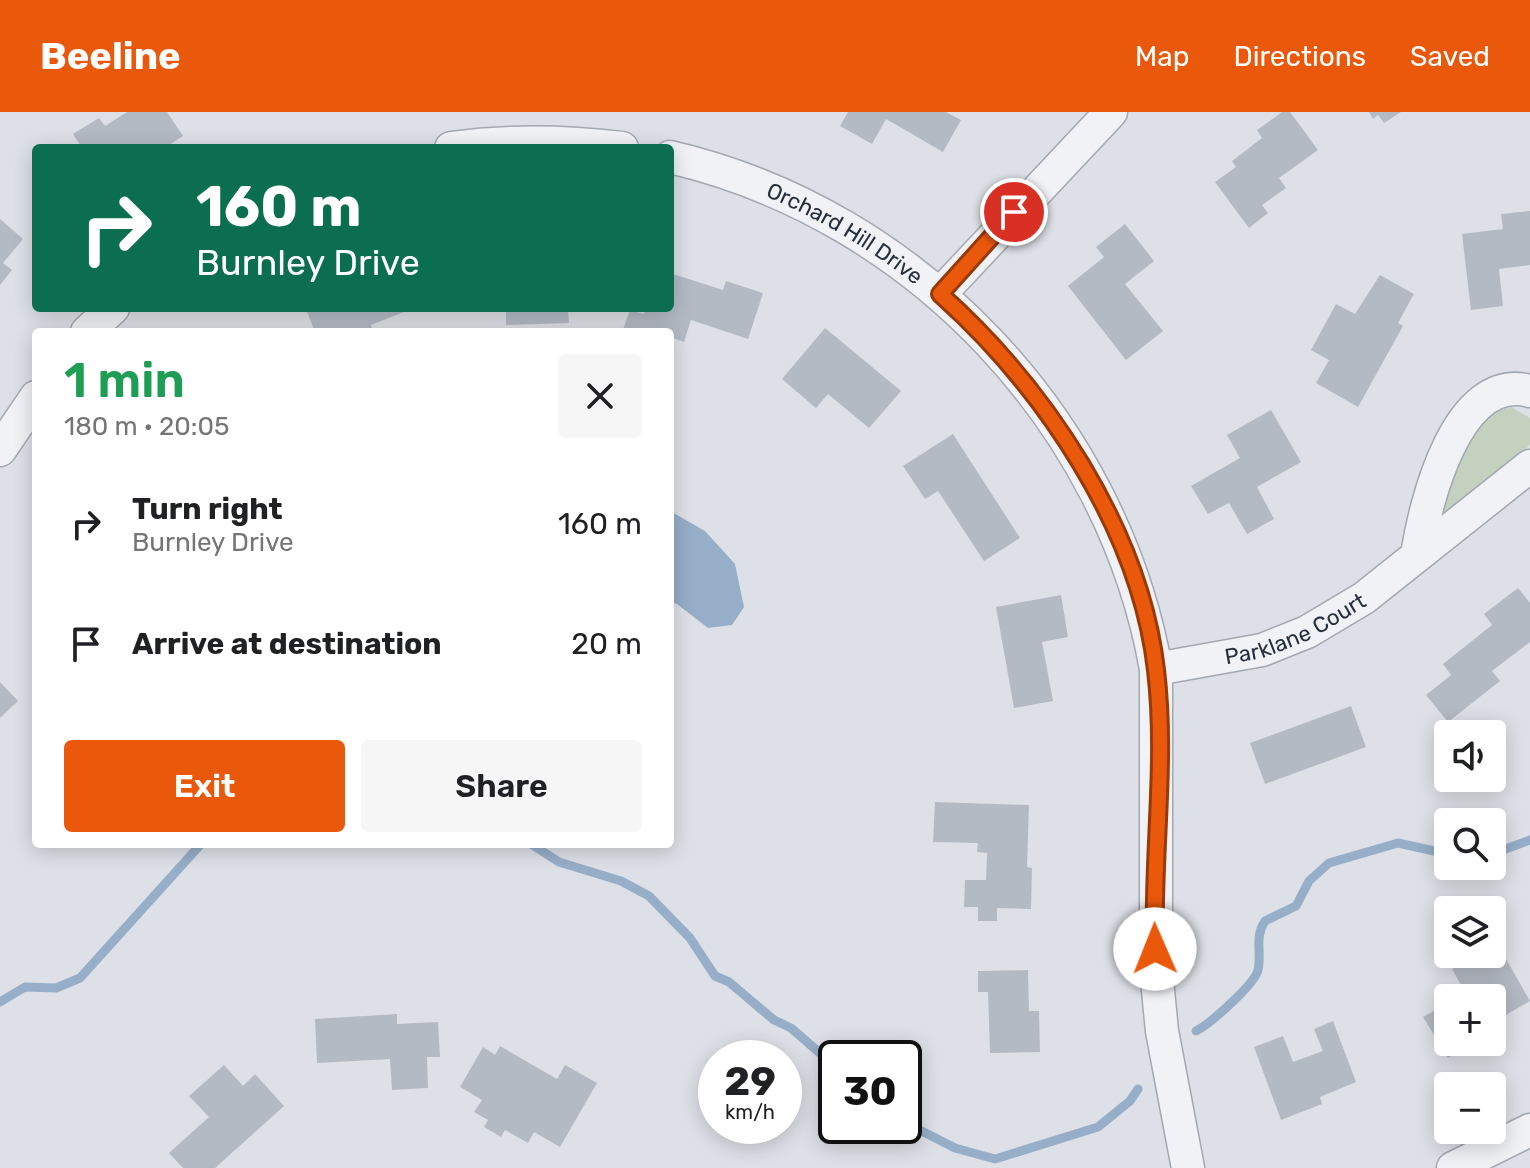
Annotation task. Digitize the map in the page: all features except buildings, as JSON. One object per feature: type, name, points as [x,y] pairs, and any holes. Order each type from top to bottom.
[{"type":"street","points":[[940,294],[1111,112]]},
{"type":"street","points":[[481,144],[549,140],[586,144]]},
{"type":"street","name":"Orchard Hill Drive","points":[[674,158],[716,170],[810,208],[895,259],[975,325],[1024,380],[1087,477],[1133,577],[1148,626],[1156,669],[1156,970],[1162,1031],[1188,1168]]},
{"type":"street","points":[[91,328],[109,312]]},
{"type":"street","points":[[1417,555],[1422,520],[1464,419],[1476,403],[1490,394],[1506,388],[1530,391]]},
{"type":"street","points":[[0,450],[32,403]]},
{"type":"street","name":"Parklane Court","points":[[1156,669],[1219,660],[1284,643],[1364,598],[1530,466]]},
{"type":"street","points":[[1453,1168],[1530,1130]]},
{"type":"green space","points":[[1511,407],[1530,418],[1530,444],[1522,454],[1443,518],[1440,514],[1472,436],[1495,413]]},
{"type":"water","points":[[674,513],[705,531],[735,564],[744,607],[732,625],[708,628],[674,603]]},
{"type":"waterway","points":[[1506,849],[1530,840]]},
{"type":"waterway","points":[[1196,1031],[1231,1003],[1255,976],[1259,963],[1260,933],[1265,921],[1296,906],[1309,881],[1329,863],[1398,843],[1434,851]]},
{"type":"waterway","points":[[0,1002],[25,987],[56,988],[80,978],[197,848]]},
{"type":"waterway","points":[[537,848],[559,862],[621,881],[649,896],[690,938],[715,976],[729,982],[818,1051]]},
{"type":"waterway","points":[[922,1131],[955,1148],[995,1159],[1098,1127],[1130,1101],[1138,1089]]},
{"type":"route","points":[[1014,212],[940,294],[1004,356],[1043,406],[1095,490],[1133,577],[1148,626],[1159,702],[1155,949]]}]
